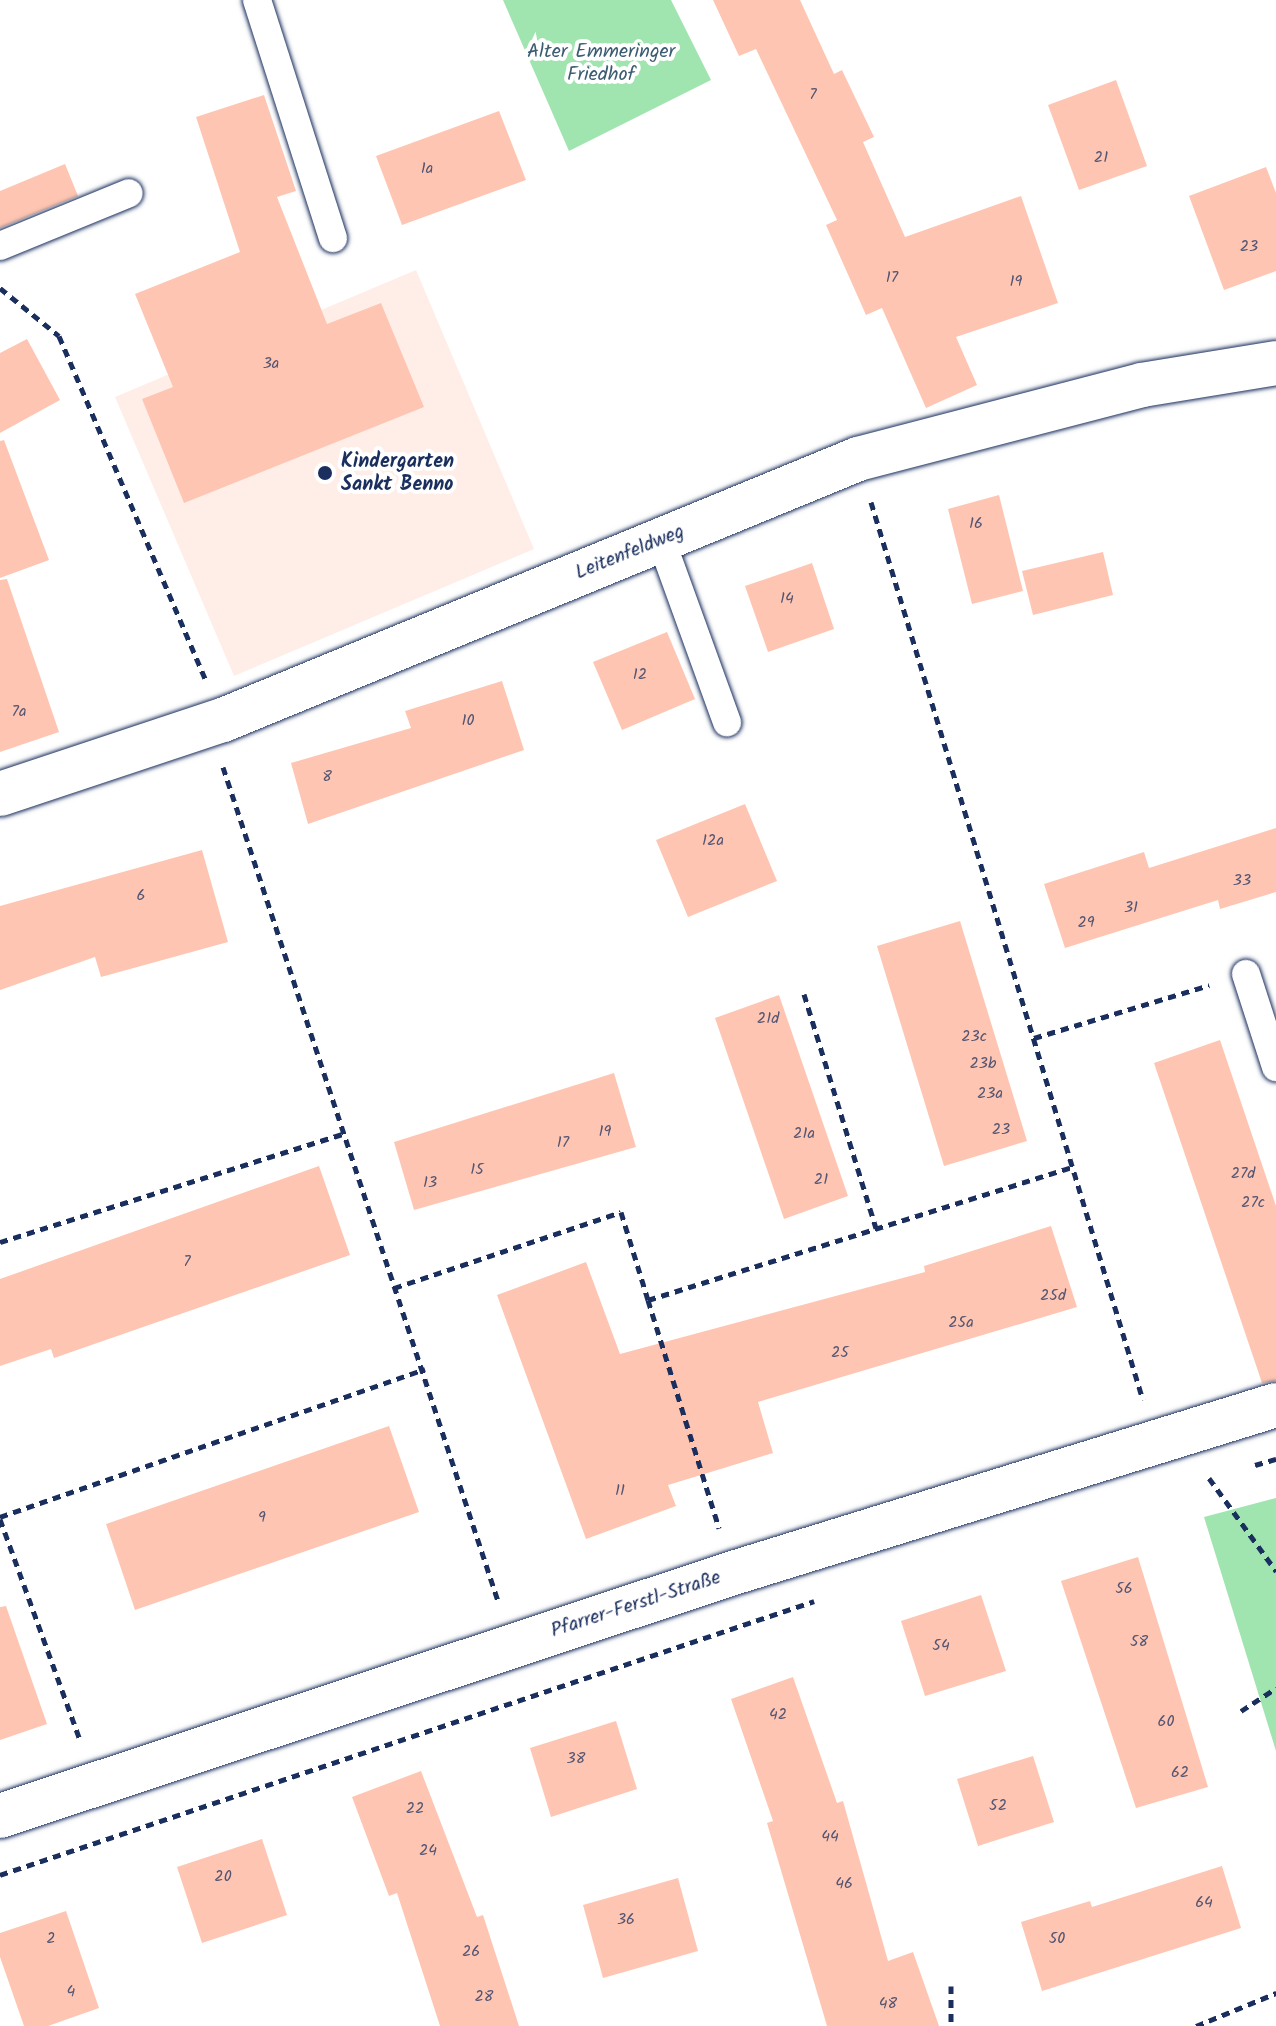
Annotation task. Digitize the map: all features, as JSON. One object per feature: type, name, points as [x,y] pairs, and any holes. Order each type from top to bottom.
[{"type":"street","name":"Leitenfeldweg","points":[[0,794],[223,720],[858,459],[1142,385],[1276,363]]},
{"type":"street","name":"Pfarrer-Ferstl-Straße","points":[[0,1816],[733,1573],[1276,1405]]},
{"type":"lane","points":[[257,0],[333,238]]},
{"type":"lane","points":[[0,246],[129,193]]},
{"type":"lane","points":[[661,540],[727,722]]},
{"type":"lane","points":[[1246,974],[1276,1067]]},
{"type":"path","points":[[0,288],[59,336],[223,720],[220,759],[394,1288],[425,1369],[512,1646]]},
{"type":"path","points":[[858,459],[1156,1443]]},
{"type":"path","points":[[1034,1038],[1246,974]]},
{"type":"path","points":[[804,994],[876,1228]]},
{"type":"path","points":[[0,1242],[343,1134]]},
{"type":"path","points":[[648,1300],[1073,1167]]},
{"type":"path","points":[[394,1288],[621,1212],[733,1573]]},
{"type":"path","points":[[96,1784],[0,1518],[425,1369]]},
{"type":"path","points":[[1249,1466],[1276,1459]]},
{"type":"path","points":[[1196,1481],[1222,1474]]},
{"type":"path","points":[[1209,1478],[1276,1571]]},
{"type":"path","points":[[0,1875],[827,1597]]},
{"type":"path","points":[[1241,1711],[1276,1688]]},
{"type":"path","points":[[951,1986],[951,2026]]},
{"type":"path","points":[[1196,2026],[1276,1993]]},
{"type":"shaded area","name":"Kindergarten Sankt Benno","points":[[416,270],[534,549],[234,676],[115,397]]},
{"type":"green space","name":"Alter Emmeringer Friedhof","points":[[503,0],[671,0],[711,80],[569,151]]},
{"type":"green space","points":[[1276,1498],[1276,1751],[1204,1517]]},
{"type":"building","points":[[713,0],[800,0],[834,74],[842,70],[874,137],[863,142],[905,237],[1021,196],[1058,303],[956,337],[977,385],[926,408],[882,308],[866,315],[826,225],[837,220],[756,49],[739,56]]},
{"type":"building","points":[[1116,80],[1147,166],[1079,190],[1048,105]]},
{"type":"building","points":[[264,95],[296,191],[277,197],[327,324],[381,303],[424,407],[184,503],[142,399],[173,387],[135,294],[240,252],[196,117]]},
{"type":"building","points":[[499,111],[526,180],[402,225],[376,156]]},
{"type":"building","points":[[65,164],[78,196],[0,228],[0,191]]},
{"type":"building","points":[[1266,167],[1276,193],[1276,271],[1224,290],[1189,196]]},
{"type":"building","points":[[27,339],[60,400],[0,433],[0,353]]},
{"type":"building","points":[[4,440],[49,560],[0,578],[0,441]]},
{"type":"building","points":[[999,495],[1023,591],[972,604],[948,509]]},
{"type":"building","points":[[1103,552],[1113,595],[1033,615],[1022,571]]},
{"type":"building","points":[[812,563],[834,629],[768,652],[745,586]]},
{"type":"building","points":[[7,579],[59,732],[0,752],[0,580]]},
{"type":"building","points":[[667,632],[695,699],[622,730],[593,662]]},
{"type":"building","points":[[502,681],[524,750],[308,824],[291,763],[411,728],[405,711]]},
{"type":"building","points":[[745,804],[777,881],[688,917],[656,840]]},
{"type":"building","points":[[1276,828],[1276,892],[1220,909],[1218,900],[1065,948],[1044,884],[1144,852],[1149,868]]},
{"type":"building","points":[[202,850],[228,942],[101,977],[95,957],[0,990],[0,906]]},
{"type":"building","points":[[960,921],[1027,1141],[944,1166],[877,946]]},
{"type":"building","points":[[779,995],[848,1196],[784,1219],[715,1018]]},
{"type":"building","points":[[1220,1040],[1276,1206],[1276,1381],[1262,1383],[1154,1063]]},
{"type":"building","points":[[614,1073],[636,1147],[414,1210],[394,1142]]},
{"type":"building","points":[[319,1166],[350,1255],[54,1358],[51,1349],[0,1366],[0,1279]]},
{"type":"building","points":[[1051,1226],[1077,1307],[758,1402],[773,1453],[668,1485],[676,1506],[586,1539],[497,1295],[586,1262],[620,1354],[925,1272],[924,1266]]},
{"type":"building","points":[[389,1426],[419,1512],[135,1610],[106,1524]]},
{"type":"building","points":[[1138,1557],[1208,1787],[1136,1808],[1061,1581]]},
{"type":"building","points":[[981,1595],[1006,1671],[925,1696],[901,1621]]},
{"type":"building","points":[[6,1606],[47,1724],[0,1740],[0,1607]]},
{"type":"building","points":[[793,1677],[837,1803],[843,1801],[888,1961],[913,1952],[939,2026],[827,2026],[767,1823],[773,1821],[731,1699]]},
{"type":"building","points":[[616,1721],[637,1789],[551,1817],[530,1748]]},
{"type":"building","points":[[1033,1756],[1054,1822],[978,1846],[957,1779]]},
{"type":"building","points":[[421,1771],[477,1917],[483,1915],[519,2026],[440,2026],[397,1893],[389,1896],[352,1797]]},
{"type":"building","points":[[262,1839],[287,1915],[202,1943],[177,1867]]},
{"type":"building","points":[[1222,1866],[1241,1928],[1042,1991],[1021,1922],[1090,1901],[1092,1907]]},
{"type":"building","points":[[678,1878],[698,1951],[603,1978],[583,1905]]},
{"type":"building","points":[[66,1911],[99,2008],[48,2026],[24,2026],[0,1957],[0,1933]]},
{"type":"place","name":"Kindergarten Sankt Benno","points":[[325,473]]}]
